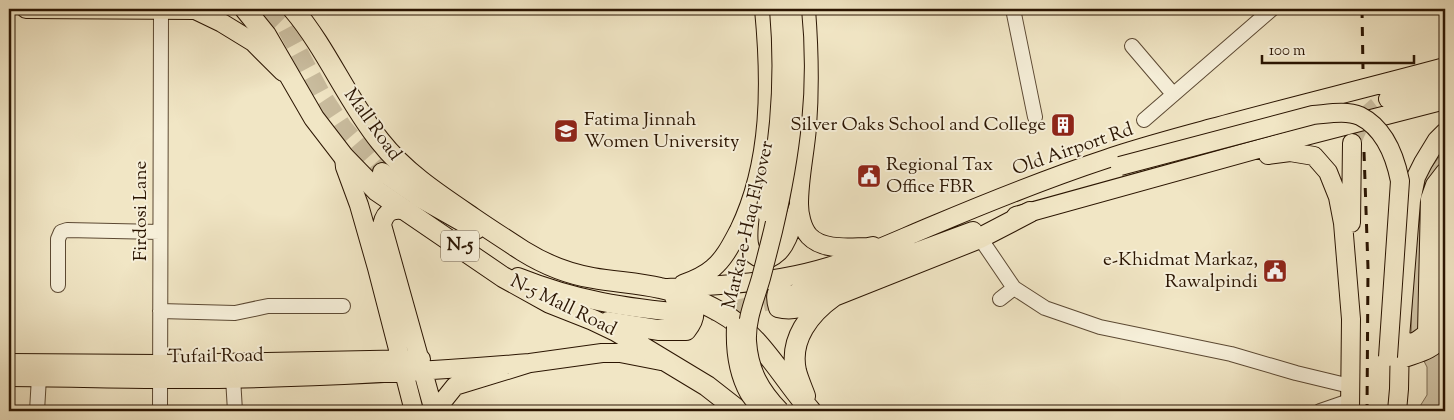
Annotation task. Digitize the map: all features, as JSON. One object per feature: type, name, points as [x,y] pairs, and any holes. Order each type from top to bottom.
[{"type":"highway","name":"N-5 Mall Road","points":[[245,9],[266,35],[314,118],[344,156],[376,191],[503,277],[550,303],[593,320],[671,363],[707,386],[739,411]]},
{"type":"highway","name":"Mall Road","points":[[293,9],[332,67],[358,111],[380,141],[403,167],[431,190],[524,252],[555,267],[591,278],[661,288]]},
{"type":"highway","points":[[811,411],[796,370],[794,352],[798,338],[808,320],[820,306],[834,296],[980,238],[1030,212]]},
{"type":"highway","points":[[593,320],[658,330],[686,330],[694,317],[694,311],[691,306],[661,288]]},
{"type":"highway","points":[[661,288],[691,298],[720,312],[739,325],[761,347],[811,411]]},
{"type":"main road","points":[[26,9],[195,10],[222,23],[253,42],[290,79]]},
{"type":"main road","points":[[764,9],[769,71],[768,103],[748,232],[752,254],[759,258],[769,258],[777,254],[786,242],[799,204],[807,133],[809,85],[806,9]]},
{"type":"main road","name":"Marka-e-Haq Flyover","points":[[764,411],[749,394],[741,374],[736,352],[736,329],[740,304],[752,267],[777,151],[782,96],[779,9]]},
{"type":"main road","name":"Marka-e-Haq Flyover","points":[[780,411],[765,396],[757,380],[750,362],[747,340],[752,303],[760,279],[784,182],[792,136],[795,81],[792,9]]},
{"type":"main road","name":"Old Airport Rd","points":[[661,288],[710,286],[796,275],[862,257],[934,225],[1107,158],[1445,67]]},
{"type":"main road","points":[[1388,99],[1445,82]]},
{"type":"main road","points":[[786,297],[993,223],[1309,134],[1445,100]]},
{"type":"main road","points":[[1296,106],[1330,102],[1343,104],[1350,112],[1346,120],[1309,134]]},
{"type":"main road","points":[[1042,182],[1120,166],[1313,115],[1346,113],[1359,116],[1371,124],[1390,147],[1396,162],[1400,181],[1394,358],[1388,411]]},
{"type":"main road","points":[[1397,411],[1400,389],[1394,358],[1400,338],[1411,201],[1416,177],[1422,163],[1437,140],[1445,132]]},
{"type":"main road","points":[[1350,400],[1352,143]]},
{"type":"main road","points":[[1195,166],[1290,152],[1314,156],[1328,172],[1338,198],[1344,223],[1351,319]]},
{"type":"main road","points":[[344,156],[377,268],[414,411]]},
{"type":"main road","points":[[382,172],[424,200],[472,228],[524,252]]},
{"type":"main road","points":[[1400,338],[1410,343],[1417,341],[1426,334],[1430,199],[1435,186],[1445,172]]},
{"type":"main road","points":[[661,288],[684,284],[714,268],[732,244],[752,200]]},
{"type":"main road","points":[[1394,358],[1428,350],[1442,336],[1445,200]]},
{"type":"main road","points":[[799,204],[802,222],[809,236],[819,243],[834,247],[868,247],[934,225]]},
{"type":"main road","points":[[408,212],[400,210],[390,212],[384,217],[382,225],[434,411]]},
{"type":"main road","points":[[484,263],[544,287],[590,301],[639,310],[687,314]]},
{"type":"main road","points":[[796,275],[777,290],[775,297],[778,308],[798,310],[834,296]]},
{"type":"main road","points":[[434,411],[455,386],[530,363],[602,353],[645,357],[671,363]]},
{"type":"main road","name":"Tufail Road","points":[[9,363],[233,378],[402,366],[530,363]]},
{"type":"main road","name":"Tufail Road","points":[[9,377],[402,366]]},
{"type":"street","points":[[1013,9],[1035,117]]},
{"type":"street","points":[[1144,120],[1272,9]]},
{"type":"street","name":"Firdosi Lane","points":[[160,411],[161,10]]},
{"type":"street","points":[[1132,46],[1173,94]]},
{"type":"street","points":[[58,286],[58,238],[61,232],[67,230],[160,232]]},
{"type":"street","points":[[980,238],[1014,288],[1045,308],[1100,327],[1231,354],[1296,373],[1350,400]]},
{"type":"street","points":[[1000,299],[1014,288]]},
{"type":"street","points":[[160,311],[235,313],[268,306],[343,306]]},
{"type":"street","points":[[37,411],[39,377]]},
{"type":"street","points":[[233,378],[235,411]]},
{"type":"street","points":[[1320,411],[1350,400]]},
{"type":"shaded area","points":[[1445,148],[1445,411],[1417,411],[1427,395],[1427,367],[1411,336],[1414,211],[1420,184]]},
{"type":"tunnel","points":[[268,9],[285,26],[322,95],[343,127],[382,172]]},
{"type":"tunnel","points":[[1352,143],[1365,117],[1375,107],[1388,99]]},
{"type":"tunnel","points":[[710,312],[741,308],[785,297]]},
{"type":"railway","points":[[1362,9],[1363,69]]},
{"type":"railway","points":[[1364,152],[1368,268],[1367,411]]},
{"type":"place","name":"Silver Oaks School and College","points":[[1063,125]]},
{"type":"place","name":"Fatima Jinnah Women University","points":[[566,131]]},
{"type":"place","name":"Regional Tax Office FBR","points":[[869,176]]},
{"type":"place","name":"e-Khidmat Markaz, Rawalpindi","points":[[1275,271]]}]
